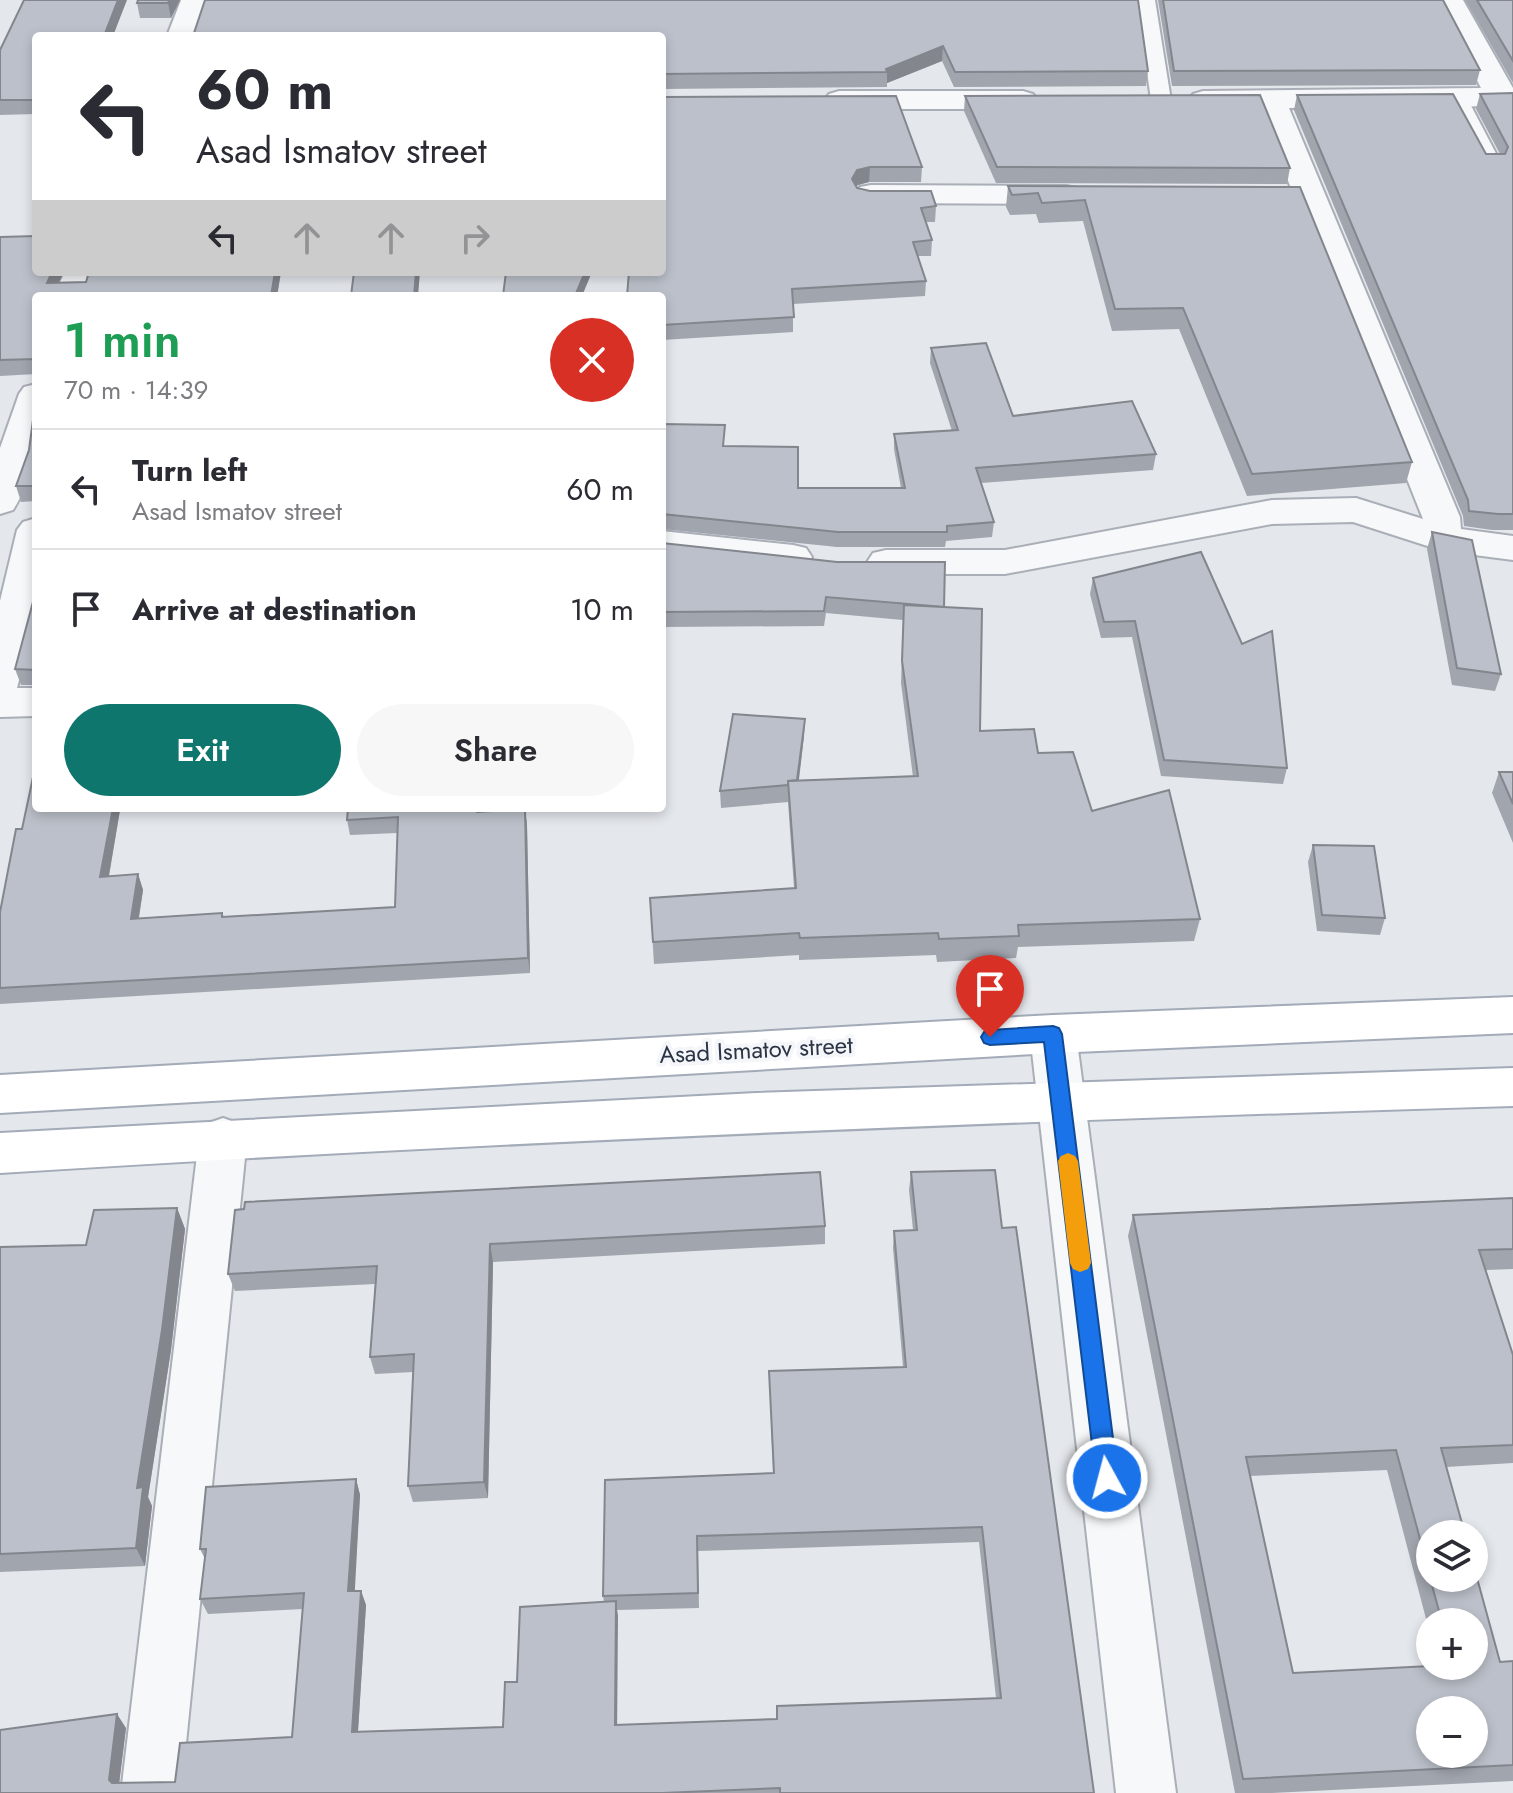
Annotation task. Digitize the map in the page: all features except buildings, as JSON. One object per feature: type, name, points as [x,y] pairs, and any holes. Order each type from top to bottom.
[{"type":"main road","name":"Asad Ismatov street","points":[[0,1094],[1053,1034],[1513,1015]]},
{"type":"main road","points":[[0,1153],[223,1138],[1060,1099],[1513,1087]]},
{"type":"street","points":[[183,32],[195,0]]},
{"type":"street","points":[[1449,0],[1507,98]]},
{"type":"street","points":[[1130,100],[1507,98]]},
{"type":"street","points":[[818,100],[1052,100]]},
{"type":"street","points":[[1271,100],[1293,196],[1441,517],[1443,539]]},
{"type":"street","points":[[870,194],[1090,195]]},
{"type":"street","points":[[0,502],[32,406]]},
{"type":"street","points":[[666,543],[836,561],[1005,562],[1272,512],[1356,510],[1443,539],[1513,548]]},
{"type":"street","points":[[0,530],[32,528]]},
{"type":"street","points":[[0,684],[32,545]]},
{"type":"street","points":[[0,703],[32,702]]},
{"type":"street","points":[[1053,1034],[1146,1793]]},
{"type":"street","points":[[151,1793],[223,1138]]},
{"type":"lane","points":[[1146,0],[1161,100]]},
{"type":"lane","points":[[1457,98],[1491,163]]},
{"type":"slow traffic","points":[[1068,1161],[1080,1263]]},
{"type":"route","points":[[990,1037],[1053,1034],[1107,1478]]}]
